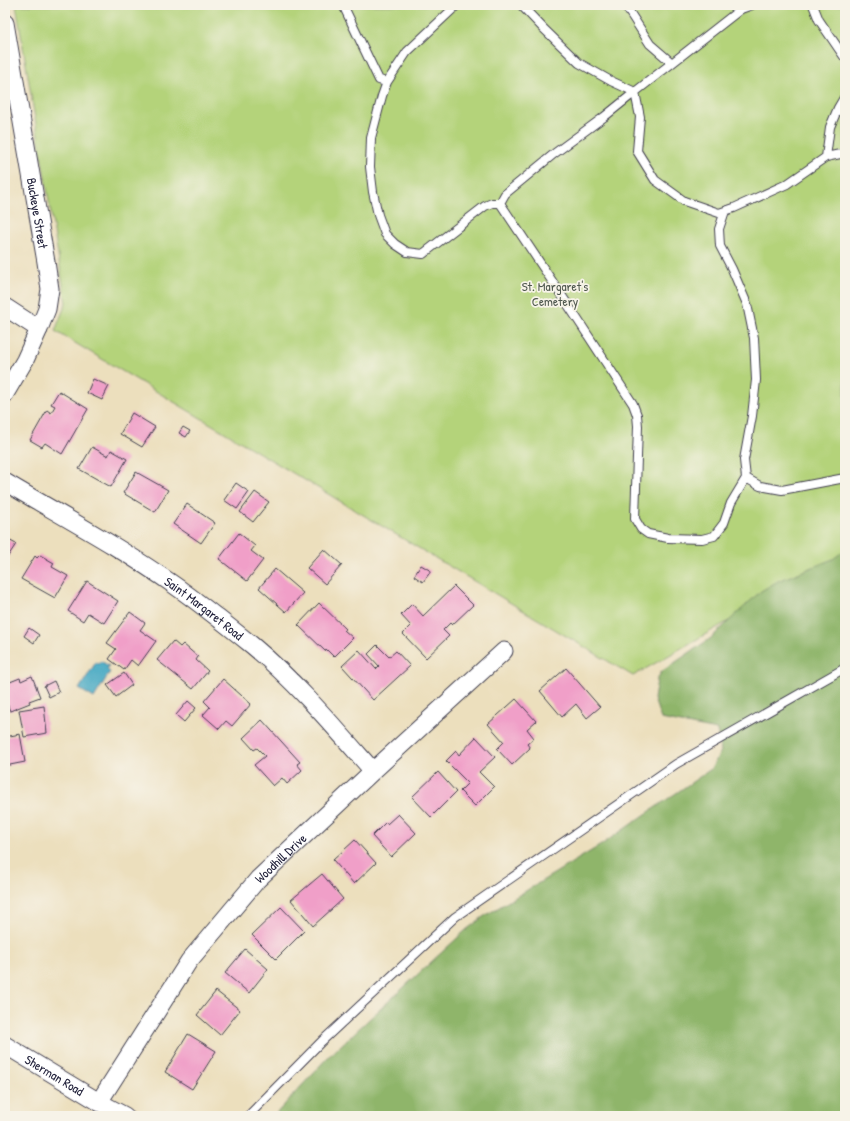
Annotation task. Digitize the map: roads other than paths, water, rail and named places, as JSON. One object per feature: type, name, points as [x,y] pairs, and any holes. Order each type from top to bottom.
[{"type":"street","name":"Buckeye Street","points":[[5,24],[50,288],[47,309],[39,329],[25,360],[5,394]]},
{"type":"street","points":[[5,308],[39,329]]},
{"type":"street","name":"Saint Margaret Road","points":[[5,482],[118,549],[173,584],[214,615],[254,647],[292,683],[373,771]]},
{"type":"street","name":"Woodhill Drive","points":[[99,1102],[189,961],[258,879],[504,651]]},
{"type":"street","name":"Sherman Road","points":[[5,1045],[125,1116]]},
{"type":"lane","points":[[343,5],[379,80],[387,82]]},
{"type":"lane","points":[[457,5],[407,52],[387,82],[371,138],[370,167],[373,192],[378,215],[385,234],[395,244],[407,252],[424,254],[485,206],[492,203],[500,203]]},
{"type":"lane","points":[[520,5],[579,63],[611,81],[635,92]]},
{"type":"lane","points":[[625,5],[650,44],[672,63]]},
{"type":"lane","points":[[500,203],[505,194],[555,152],[604,117],[741,9],[752,5]]},
{"type":"lane","points":[[813,5],[819,20],[845,58]]},
{"type":"lane","points":[[635,92],[640,117],[637,151],[655,180],[684,201],[719,213],[788,184],[826,157],[845,153]]},
{"type":"lane","points":[[826,157],[830,127],[845,96]]},
{"type":"lane","points":[[500,203],[633,404],[638,426],[635,519],[641,529],[648,534],[668,538],[702,539],[714,536],[724,523],[731,503],[746,478],[744,460],[745,448],[752,416],[756,380],[754,338],[747,304],[720,246],[720,229],[725,211]]},
{"type":"lane","points":[[746,478],[760,486],[782,490],[845,478]]},
{"type":"lane","points":[[248,1116],[322,1041],[455,917],[676,764],[845,668]]},
{"type":"water","points":[[101,661],[109,666],[107,669],[110,672],[94,698],[79,689],[96,662],[99,664]]},
{"type":"park label","name":"St. Margaret's Cemetery","points":[[555,294]]}]
